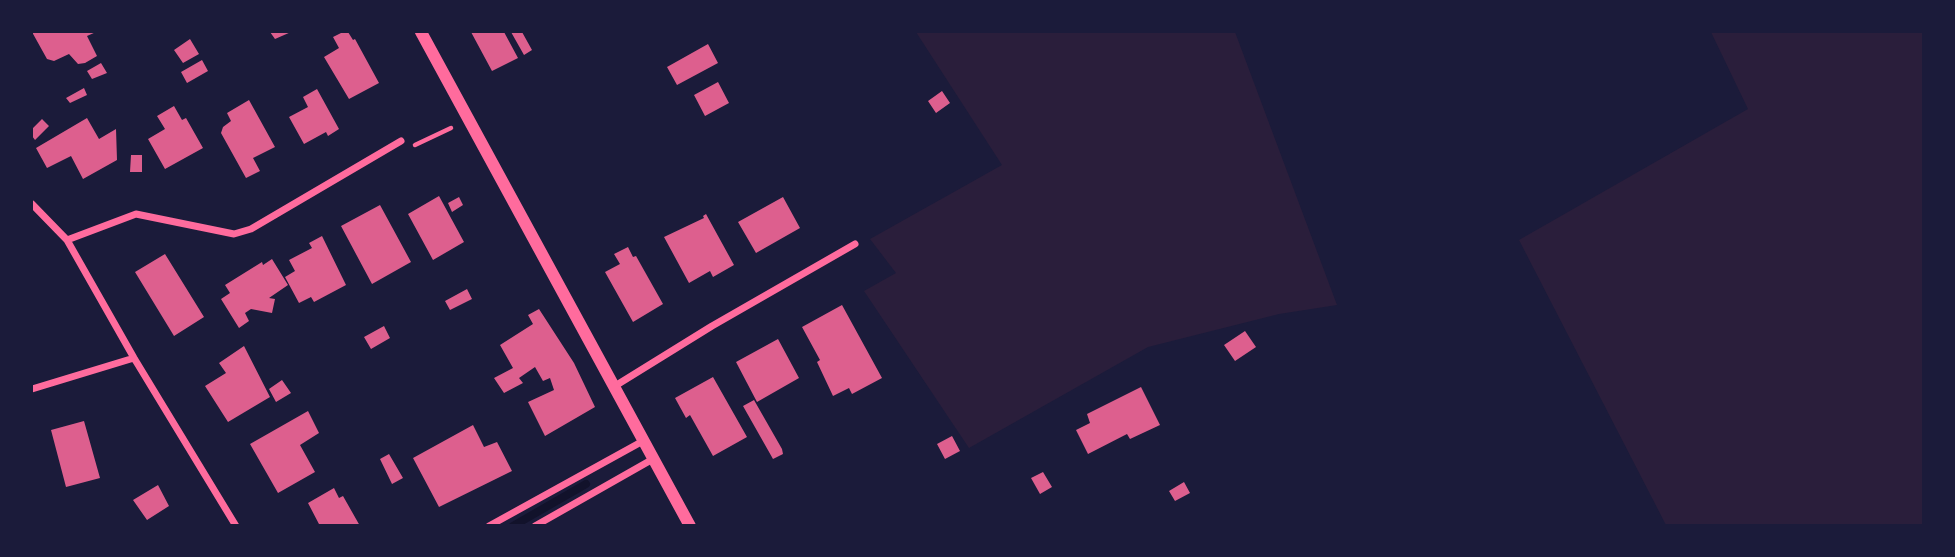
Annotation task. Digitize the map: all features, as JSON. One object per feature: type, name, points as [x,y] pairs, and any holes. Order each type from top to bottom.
[{"type":"street","points":[[421,32],[690,526]]},
{"type":"street","points":[[67,240],[136,214],[234,234],[251,229],[401,141]]},
{"type":"street","points":[[32,204],[67,240],[134,358],[236,526]]},
{"type":"street","points":[[615,386],[712,326],[855,244]]},
{"type":"street","points":[[32,389],[134,358]]},
{"type":"street","points":[[489,526],[643,441]]},
{"type":"street","points":[[535,526],[653,459]]},
{"type":"path","points":[[401,141],[417,145],[469,120]]},
{"type":"shaded area","points":[[916,32],[1235,32],[1337,305],[1279,314],[1148,347],[969,448],[864,291],[896,273],[870,239],[1002,165]]},
{"type":"shaded area","points":[[1711,32],[1923,32],[1923,525],[1666,525],[1519,240],[1748,109]]},
{"type":"building","points":[[32,32],[96,32],[87,36],[97,56],[78,64],[69,54],[54,61],[47,59]]},
{"type":"building","points":[[270,32],[291,32],[275,39]]},
{"type":"building","points":[[348,32],[353,40],[355,39],[379,83],[349,99],[324,57],[339,48],[333,37]]},
{"type":"building","points":[[471,32],[504,32],[518,58],[492,71]]},
{"type":"building","points":[[511,32],[522,32],[532,50],[524,55]]},
{"type":"building","points":[[190,39],[199,54],[183,63],[174,50]]},
{"type":"building","points":[[708,44],[718,63],[677,85],[667,67]]},
{"type":"building","points":[[202,60],[208,71],[187,83],[181,72]]},
{"type":"building","points":[[101,63],[107,73],[92,79],[87,71]]},
{"type":"building","points":[[718,82],[729,103],[705,116],[694,95]]},
{"type":"building","points":[[84,88],[87,95],[70,103],[66,98]]},
{"type":"building","points":[[317,89],[339,129],[328,136],[326,132],[304,144],[289,117],[308,107],[303,97]]},
{"type":"building","points":[[942,91],[950,103],[936,113],[928,101]]},
{"type":"building","points":[[249,100],[275,147],[253,158],[260,171],[246,178],[221,133],[223,127],[231,121],[227,113]]},
{"type":"building","points":[[174,106],[182,120],[186,118],[203,148],[165,169],[148,139],[165,129],[157,116]]},
{"type":"building","points":[[87,118],[99,139],[116,129],[117,160],[83,179],[71,156],[47,168],[36,148]]},
{"type":"building","points":[[42,119],[49,126],[35,140],[32,129]]},
{"type":"building","points":[[131,155],[142,155],[142,172],[130,172]]},
{"type":"building","points":[[439,196],[464,242],[433,260],[408,214]]},
{"type":"building","points":[[459,197],[463,205],[452,212],[448,203]]},
{"type":"building","points":[[783,197],[800,228],[756,253],[738,222]]},
{"type":"building","points":[[380,205],[411,262],[372,284],[341,226]]},
{"type":"building","points":[[706,214],[734,265],[713,277],[710,271],[689,283],[664,237],[704,218]]},
{"type":"building","points":[[322,236],[346,285],[314,302],[311,297],[299,303],[285,277],[295,271],[289,260],[312,248],[309,243]]},
{"type":"building","points":[[628,247],[633,257],[636,256],[663,304],[633,322],[605,272],[620,264],[614,254]]},
{"type":"building","points":[[165,254],[204,317],[174,336],[135,272]]},
{"type":"building","points":[[272,259],[288,285],[269,298],[275,299],[272,313],[251,309],[245,313],[249,321],[239,328],[221,299],[230,293],[225,285],[262,262],[263,265]]},
{"type":"building","points":[[467,289],[472,299],[450,310],[445,301]]},
{"type":"building","points":[[842,305],[882,378],[852,394],[849,388],[833,396],[817,362],[820,360],[802,327]]},
{"type":"building","points":[[539,309],[574,363],[595,407],[545,436],[528,402],[554,390],[550,378],[543,381],[535,367],[519,378],[523,383],[504,393],[494,378],[513,368],[500,345],[533,324],[528,315]]},
{"type":"building","points":[[384,326],[390,338],[371,349],[364,337]]},
{"type":"building","points":[[1245,331],[1256,347],[1235,361],[1224,345]]},
{"type":"building","points":[[778,339],[799,378],[757,402],[736,362]]},
{"type":"building","points":[[244,346],[270,397],[228,422],[205,386],[226,373],[219,363]]},
{"type":"building","points":[[713,377],[747,437],[713,456],[690,415],[686,418],[675,398]]},
{"type":"building","points":[[282,380],[291,393],[276,402],[269,389]]},
{"type":"building","points":[[1141,387],[1160,425],[1130,439],[1127,434],[1088,454],[1076,430],[1090,423],[1087,414]]},
{"type":"building","points":[[754,400],[782,449],[783,454],[773,459],[743,406]]},
{"type":"building","points":[[308,411],[319,433],[300,445],[315,472],[278,493],[250,444]]},
{"type":"building","points":[[84,421],[100,478],[66,487],[51,430]]},
{"type":"building","points":[[473,425],[484,447],[497,442],[512,471],[439,507],[413,458]]},
{"type":"building","points":[[952,436],[960,451],[945,459],[937,444]]},
{"type":"building","points":[[389,454],[403,478],[392,484],[380,459]]},
{"type":"building","points":[[1043,472],[1052,487],[1040,494],[1031,478]]},
{"type":"building","points":[[1184,482],[1190,493],[1175,501],[1169,491]]},
{"type":"building","points":[[158,485],[169,506],[147,520],[133,500]]},
{"type":"building","points":[[334,488],[339,498],[343,496],[360,526],[320,526],[308,503]]},
{"type":"waterway","points":[[513,526],[586,484]]}]
